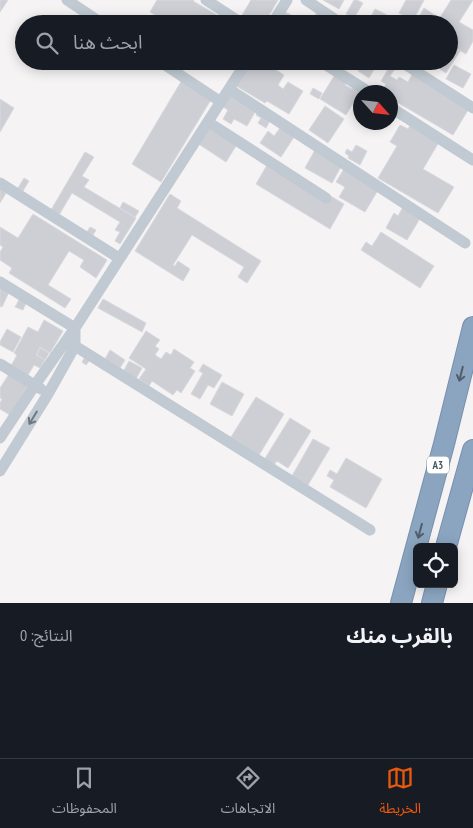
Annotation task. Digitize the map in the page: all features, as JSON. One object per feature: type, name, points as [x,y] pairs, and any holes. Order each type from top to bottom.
[{"type":"highway","name":"A3","points":[[401,603],[473,327]]},
{"type":"highway","name":"A3","points":[[447,543],[473,450]]},
{"type":"highway","points":[[432,603],[436,588]]},
{"type":"street","points":[[67,0],[90,15]]},
{"type":"street","points":[[206,0],[229,15]]},
{"type":"street","points":[[278,15],[287,0]]},
{"type":"street","points":[[306,0],[328,15]]},
{"type":"street","points":[[173,70],[221,102]]},
{"type":"street","points":[[0,438],[120,258],[241,70]]},
{"type":"street","points":[[334,70],[358,85]]},
{"type":"street","points":[[414,70],[473,108]]},
{"type":"street","points":[[229,90],[465,244]]},
{"type":"street","points":[[398,112],[473,160]]},
{"type":"street","points":[[208,122],[326,198]]},
{"type":"street","points":[[0,182],[120,258]]},
{"type":"street","points":[[0,282],[74,328]]},
{"type":"street","points":[[0,471],[48,394],[75,346],[74,328]]},
{"type":"street","points":[[75,346],[370,530]]},
{"type":"street","points":[[0,364],[48,394]]},
{"type":"street","points":[[0,449],[11,455]]},
{"type":"building","points":[[0,0],[8,0],[0,12]]},
{"type":"building","points":[[157,0],[194,0],[217,15],[155,15],[150,12]]},
{"type":"building","points":[[251,0],[278,0],[269,15],[242,15]]},
{"type":"building","points":[[323,0],[344,0],[339,9]]},
{"type":"building","points":[[354,0],[363,3],[356,15],[346,14]]},
{"type":"building","points":[[406,0],[424,0],[416,15],[402,15],[399,13]]},
{"type":"building","points":[[451,0],[473,0],[459,22],[473,30],[473,41],[466,54],[458,49],[458,15],[442,15]]},
{"type":"building","points":[[320,7],[334,15],[315,15]]},
{"type":"building","points":[[424,8],[434,15],[420,15]]},
{"type":"building","points":[[375,9],[387,15],[372,15]]},
{"type":"building","points":[[458,67],[471,74],[463,88],[446,79],[451,70],[458,70]]},
{"type":"building","points":[[242,70],[276,70],[284,75],[278,85],[283,89],[288,82],[303,91],[289,114],[267,101],[265,103],[233,84]]},
{"type":"building","points":[[359,70],[374,70],[369,78]]},
{"type":"building","points":[[388,70],[394,70],[390,76],[397,80],[399,77],[408,82],[414,71],[471,105],[453,135],[398,103],[398,85],[386,84],[381,81]]},
{"type":"building","points":[[336,73],[348,81],[345,85],[352,89],[353,87],[353,103],[346,115],[320,99]]},
{"type":"building","points":[[182,80],[212,98],[161,182],[132,164]]},
{"type":"building","points":[[313,88],[322,93],[319,99],[310,94]]},
{"type":"building","points":[[229,90],[258,107],[247,126],[234,119],[231,124],[223,119],[228,110],[220,105]]},
{"type":"building","points":[[0,99],[14,108],[0,132]]},
{"type":"building","points":[[325,106],[344,119],[328,143],[309,130]]},
{"type":"building","points":[[259,110],[272,117],[266,128],[258,123],[261,118],[256,115]]},
{"type":"building","points":[[212,119],[241,138],[226,162],[197,143]]},
{"type":"building","points":[[413,120],[442,137],[423,169],[454,187],[438,213],[378,178],[397,146],[390,142],[400,125],[408,129]]},
{"type":"building","points":[[280,128],[294,137],[281,157],[260,143],[268,131],[274,136]]},
{"type":"building","points":[[356,145],[367,151],[360,165],[348,158],[349,156],[345,153],[347,149],[352,152]]},
{"type":"building","points":[[316,148],[343,163],[332,183],[305,168]]},
{"type":"building","points":[[85,152],[94,157],[82,176],[89,180],[84,187],[136,218],[120,244],[115,241],[120,232],[115,230],[120,222],[72,193],[59,215],[51,210]]},
{"type":"building","points":[[270,160],[344,204],[330,229],[256,184]]},
{"type":"building","points":[[347,164],[381,185],[365,212],[339,197],[345,187],[336,182]]},
{"type":"building","points":[[24,178],[29,181],[23,191],[18,188]]},
{"type":"building","points":[[0,189],[6,193],[0,203]]},
{"type":"building","points":[[170,194],[181,201],[177,208],[261,261],[247,283],[238,277],[244,267],[192,235],[173,265],[175,266],[178,261],[190,269],[183,281],[135,251]]},
{"type":"building","points":[[123,202],[139,211],[135,217],[120,208]]},
{"type":"building","points":[[404,205],[422,215],[407,240],[386,228],[394,213],[398,216]]},
{"type":"building","points":[[33,214],[107,260],[96,278],[80,267],[84,260],[69,251],[48,285],[71,299],[65,308],[9,273],[12,268],[0,260],[0,252],[3,247],[0,245],[0,227],[18,238]]},
{"type":"building","points":[[90,227],[96,230],[93,235],[87,232]]},
{"type":"building","points":[[381,232],[434,266],[420,288],[361,250],[366,242],[372,246]]},
{"type":"building","points":[[0,285],[10,290],[2,307],[0,306]]},
{"type":"building","points":[[20,298],[27,301],[23,310],[15,307]]},
{"type":"building","points":[[103,299],[146,323],[142,332],[98,308]]},
{"type":"building","points":[[44,320],[63,331],[50,353],[40,347],[36,355],[45,360],[40,368],[34,365],[28,375],[11,366],[17,355],[14,353],[28,327],[38,332]]},
{"type":"building","points":[[7,329],[21,337],[13,352],[0,345]]},
{"type":"building","points":[[146,331],[160,340],[155,346],[159,349],[155,355],[161,359],[166,352],[171,355],[174,349],[194,362],[190,368],[195,371],[181,393],[177,390],[173,395],[152,381],[149,386],[139,379],[146,369],[129,358]]},
{"type":"building","points":[[40,348],[49,353],[45,360],[37,355]]},
{"type":"building","points":[[110,350],[125,360],[120,368],[105,359]]},
{"type":"building","points":[[85,357],[90,360],[86,365],[82,362]]},
{"type":"building","points":[[129,361],[142,368],[136,379],[123,372]]},
{"type":"building","points":[[203,364],[222,375],[214,388],[208,385],[200,399],[191,394],[203,373],[199,371]]},
{"type":"building","points":[[9,374],[28,385],[10,415],[0,409],[2,399],[0,398],[0,388]]},
{"type":"building","points":[[222,382],[244,394],[232,416],[210,404]]},
{"type":"building","points":[[256,397],[284,414],[259,455],[231,437]]},
{"type":"building","points":[[290,418],[311,431],[288,468],[277,461],[273,466],[264,460]]},
{"type":"building","points":[[313,439],[330,448],[308,485],[292,476]]},
{"type":"building","points":[[346,458],[382,479],[366,508],[330,487],[334,480],[327,476],[330,470],[337,474]]}]
